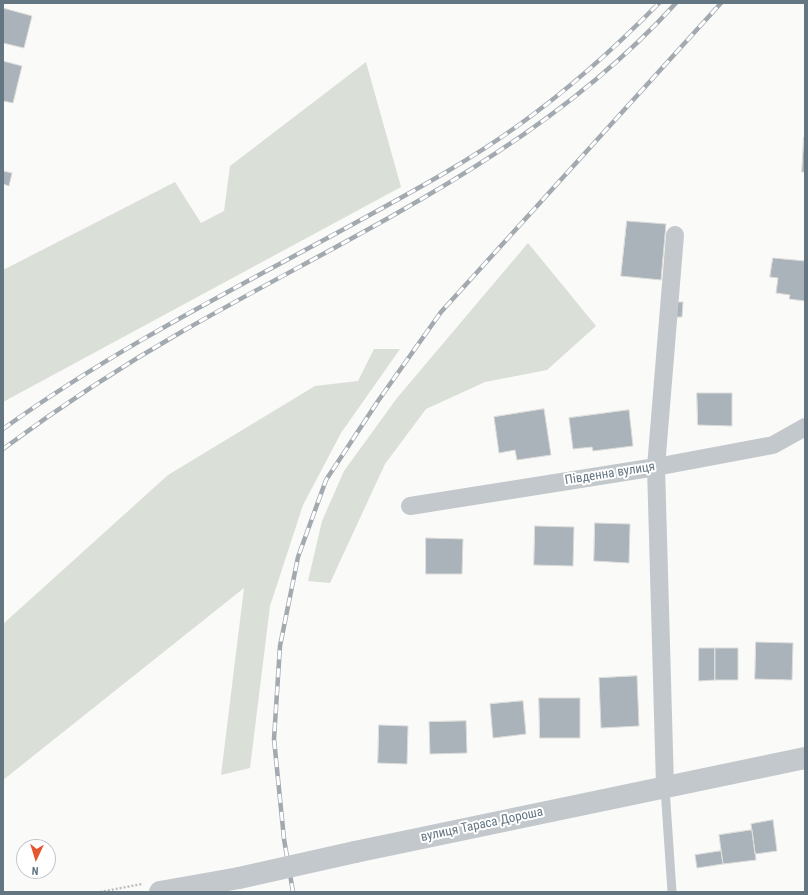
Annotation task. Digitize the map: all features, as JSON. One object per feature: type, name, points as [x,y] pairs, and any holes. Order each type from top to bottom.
[{"type":"street","points":[[665,786],[656,467],[676,235]]},
{"type":"street","name":"Південна вулиця","points":[[410,506],[656,467],[773,445],[805,427]]},
{"type":"street","name":"вулиця Тараса Дороша","points":[[160,892],[229,883],[355,852],[665,786],[805,758]]},
{"type":"lane","points":[[665,786],[672,892]]},
{"type":"shaded area","points":[[366,62],[401,187],[3,402],[3,270],[175,182],[201,223],[224,211],[230,166]]},
{"type":"shaded area","points":[[528,243],[596,326],[547,370],[485,382],[426,409],[385,464],[330,583],[308,581],[322,521],[344,471],[397,398]]},
{"type":"shaded area","points":[[374,349],[400,349],[341,433],[303,505],[270,606],[250,768],[221,775],[244,588],[3,780],[3,624],[168,475],[315,386],[358,381]]},
{"type":"building","points":[[3,8],[32,16],[24,48],[3,43]]},
{"type":"building","points":[[3,61],[22,66],[13,103],[3,101]]},
{"type":"building","points":[[804,137],[805,172],[802,172]]},
{"type":"building","points":[[3,171],[12,173],[9,186],[3,184]]},
{"type":"building","points":[[627,221],[666,224],[661,280],[621,276]]},
{"type":"building","points":[[773,258],[805,261],[805,301],[789,299],[790,295],[776,293],[778,278],[770,277]]},
{"type":"building","points":[[674,302],[683,302],[682,317],[673,317]]},
{"type":"building","points":[[697,393],[732,393],[732,426],[698,425]]},
{"type":"building","points":[[544,409],[551,455],[517,460],[515,450],[499,453],[494,417]]},
{"type":"building","points":[[629,410],[633,446],[593,451],[592,447],[573,449],[569,418]]},
{"type":"building","points":[[595,523],[630,524],[629,563],[594,561]]},
{"type":"building","points":[[535,526],[574,527],[573,566],[534,565]]},
{"type":"building","points":[[426,538],[463,539],[462,574],[426,574]]},
{"type":"building","points":[[756,642],[793,643],[792,680],[755,679]]},
{"type":"building","points":[[699,648],[715,648],[715,680],[699,681]]},
{"type":"building","points":[[715,648],[738,648],[738,680],[715,680]]},
{"type":"building","points":[[637,676],[639,726],[601,728],[599,678]]},
{"type":"building","points":[[539,698],[580,698],[580,738],[540,738]]},
{"type":"building","points":[[523,701],[526,734],[493,738],[490,704]]},
{"type":"building","points":[[466,721],[467,753],[430,754],[429,722]]},
{"type":"building","points":[[379,725],[408,726],[407,764],[378,763]]},
{"type":"building","points":[[773,820],[777,851],[755,854],[751,824]]},
{"type":"building","points":[[752,830],[756,860],[723,864],[719,835]]},
{"type":"building","points":[[721,851],[723,864],[697,868],[695,855]]},
{"type":"railway","points":[[3,429],[44,401],[128,348],[411,192],[496,141],[572,84],[608,53],[659,3]]},
{"type":"railway","points":[[3,449],[91,387],[136,359],[183,331],[379,223],[506,147],[566,104],[623,56],[676,3]]},
{"type":"railway","points":[[293,892],[284,839],[274,739],[280,646],[298,557],[326,480],[378,401],[441,312],[721,3]]}]
